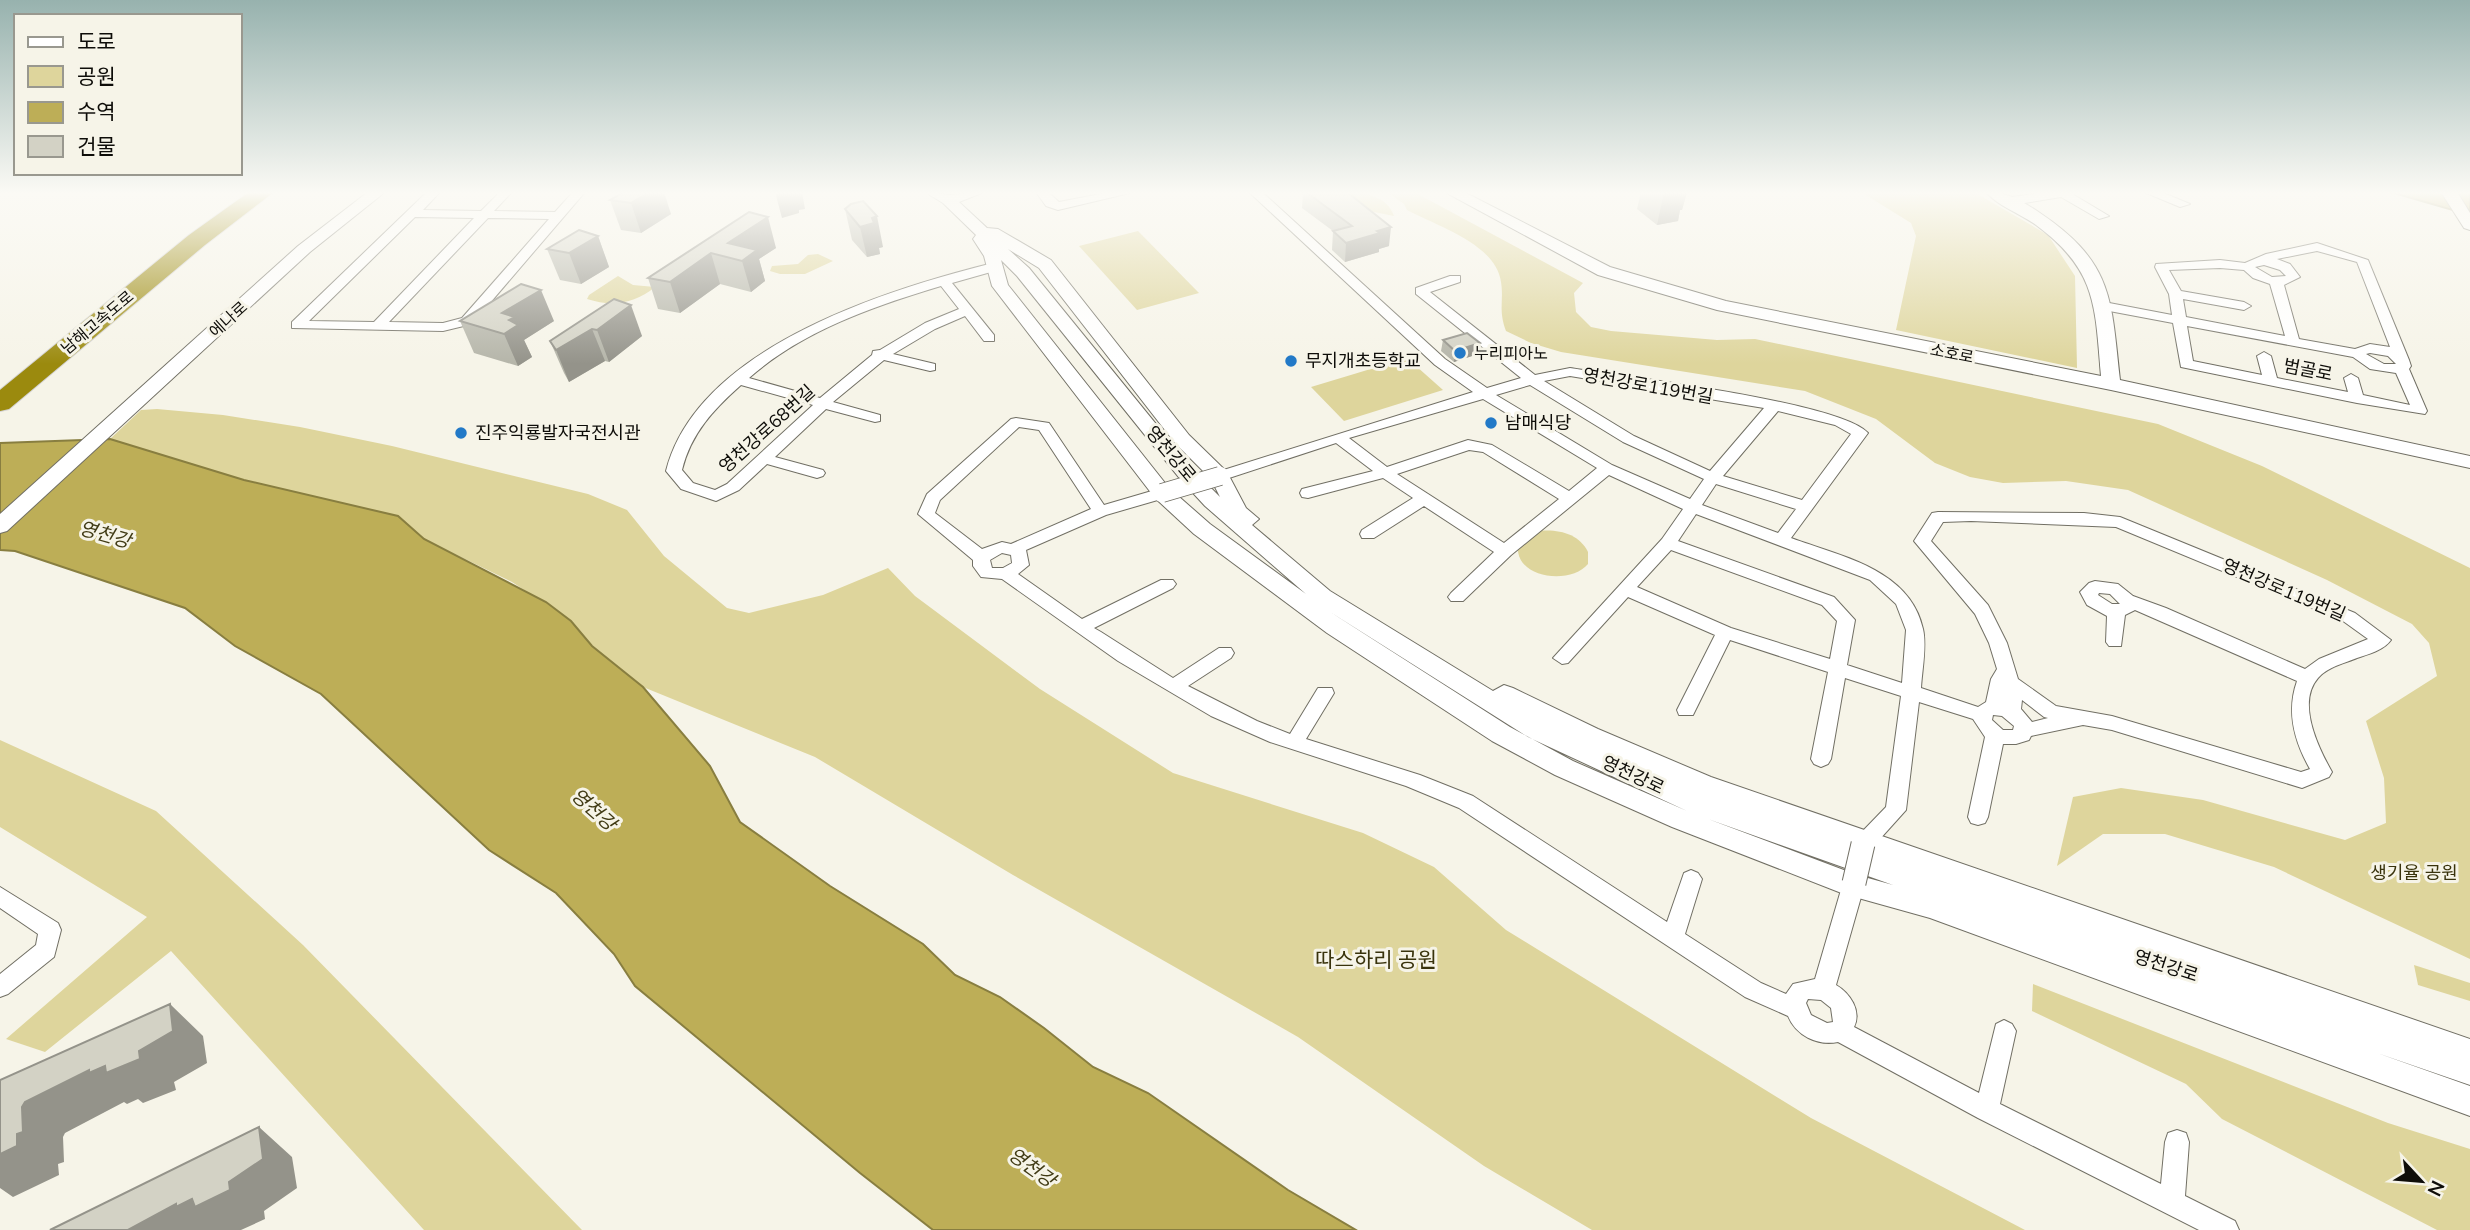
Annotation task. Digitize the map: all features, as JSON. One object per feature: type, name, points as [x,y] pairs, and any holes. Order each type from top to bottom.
[{"type":"highway","name":"남해고속도로","points":[[0,376],[158,249]]},
{"type":"highway","name":"남해고속도로","points":[[0,403],[186,249]]},
{"type":"street","name":"에나로","points":[[106,422],[294,249]]},
{"type":"street","name":"에나로","points":[[106,422],[305,249]]},
{"type":"street","points":[[375,249],[297,325],[443,327],[467,321],[528,249]]},
{"type":"street","points":[[378,326],[449,249]]},
{"type":"street","name":"영천강로","points":[[988,249],[1000,286],[1162,493],[1202,529],[1335,627],[1501,734],[1564,768],[1681,820],[1854,885],[1931,907],[2470,1101]]},
{"type":"street","name":"영천강로","points":[[998,249],[1023,272],[1212,501],[1322,596],[1537,730],[1699,806],[1884,873],[2328,1020],[2470,1070]]},
{"type":"street","name":"영천강로","points":[[1022,249],[1045,264],[1182,439],[1220,476],[1238,512],[1330,584],[1399,631],[1518,702],[1702,784],[2470,1053]]},
{"type":"street","points":[[1317,249],[1440,362],[1485,394],[1607,468],[1691,506],[1876,576],[1903,601],[1915,630],[1911,693],[1896,810],[1864,842],[1823,990]]},
{"type":"street","name":"소호로","points":[[1563,249],[1604,271],[1661,290],[1841,331],[2111,384],[2470,462]]},
{"type":"street","points":[[2074,249],[2099,286],[2104,306],[2111,384]]},
{"type":"street","name":"범골로","points":[[2300,249],[2270,257],[2272,262],[2257,261],[2248,267],[2220,264],[2161,267],[2176,294],[2186,364],[2420,411],[2362,260],[2319,249]]},
{"type":"street","points":[[2272,262],[2285,267],[2294,276],[2288,281],[2276,281]]},
{"type":"street","name":"영천강로68번길","points":[[966,311],[911,333],[878,354],[733,487],[716,496],[687,486],[674,471],[678,449],[705,411],[757,362],[809,330],[884,298],[993,267]]},
{"type":"street","name":"범골로","points":[[2248,267],[2254,274],[2276,281],[2292,341]]},
{"type":"street","points":[[1455,279],[1421,292],[1574,407],[1632,441],[1713,477],[1772,498],[1805,506],[1781,540]]},
{"type":"street","points":[[943,281],[989,338]]},
{"type":"street","points":[[2176,294],[2244,306]]},
{"type":"street","name":"범골로","points":[[2104,306],[2358,354],[2364,349],[2376,349],[2401,364]]},
{"type":"street","points":[[878,354],[930,367]]},
{"type":"street","points":[[2264,356],[2271,382]]},
{"type":"street","name":"영천강로119번길","points":[[1162,493],[1338,437],[1534,379],[1570,372],[1772,408],[1794,409],[1820,415],[1860,433],[1805,506]]},
{"type":"street","points":[[2351,378],[2357,399]]},
{"type":"street","points":[[737,379],[875,418]]},
{"type":"street","points":[[1562,658],[1668,543],[1713,477],[1772,408]]},
{"type":"street","points":[[0,508],[106,422]]},
{"type":"street","points":[[0,526],[106,422]]},
{"type":"street","points":[[982,558],[926,514],[933,498],[1016,422],[1044,426],[1100,512]]},
{"type":"street","points":[[1338,437],[1423,499],[1505,551]]},
{"type":"street","points":[[1308,493],[1385,473],[1468,445],[1487,448],[1569,498]]},
{"type":"street","points":[[766,459],[817,473]]},
{"type":"street","points":[[1457,597],[1505,551],[1607,468]]},
{"type":"street","name":"영천강로","points":[[1015,550],[1100,512],[1162,493]]},
{"type":"street","points":[[1368,534],[1423,499]]},
{"type":"street","name":"영천강로119번길","points":[[2005,716],[2010,677],[1999,639],[1968,588],[1922,541],[1938,517],[1963,514],[2029,519],[2091,516],[2120,522],[2349,617],[2382,640],[2360,653],[2315,668],[2308,678]]},
{"type":"street","points":[[1668,543],[1814,595],[1836,606],[1846,620],[1840,667],[1821,759]]},
{"type":"street","points":[[1006,575],[1017,569],[1023,560],[1015,550],[996,548],[982,558],[981,566],[987,573],[1006,575],[1081,627],[1092,638],[1175,686],[1251,726],[1435,787],[1466,802],[1753,990],[1794,1009],[1809,1028],[1825,1034],[1844,1027],[1846,1014],[1838,999],[1823,990],[1801,991],[1796,996],[1794,1009]]},
{"type":"street","points":[[1081,627],[1167,584]]},
{"type":"street","points":[[1625,589],[1726,632],[1840,667],[1911,693],[2005,716],[2081,718]]},
{"type":"street","points":[[2005,716],[2022,734],[2011,738],[1994,734],[1983,725],[2005,716],[2051,712],[2112,723],[2302,780],[2322,772],[2305,739],[2300,701],[2308,678],[2160,612],[2123,606],[2115,642]]},
{"type":"street","points":[[1686,710],[1726,632]]},
{"type":"street","points":[[1175,686],[1226,653]]},
{"type":"street","points":[[2010,677],[2051,712]]},
{"type":"street","points":[[1295,741],[1325,693]]},
{"type":"street","points":[[1978,817],[1994,734]]},
{"type":"street","points":[[1672,937],[1690,879]]},
{"type":"street","points":[[0,896],[50,930],[46,950],[0,987]]},
{"type":"street","points":[[1839,1031],[1987,1110],[2226,1230]]},
{"type":"street","points":[[1987,1110],[2004,1031]]},
{"type":"street","points":[[2172,1203],[2177,1142]]},
{"type":"green space","points":[[1082,249],[1156,249],[1199,293],[1137,310]]},
{"type":"green space","name":"생기율 공원","points":[[1480,249],[1521,249],[1583,283],[1574,293],[1576,312],[1591,327],[1717,340],[1755,339],[2158,424],[2262,466],[2470,568],[2470,959],[2274,867],[2165,834],[2103,834],[2057,866],[2073,797],[2121,788],[2203,800],[2345,840],[2386,823],[2384,778],[2366,721],[2437,676],[2429,643],[2412,624],[2327,580],[2128,490],[2066,481],[2003,483],[1970,477],[1935,463],[1876,419],[1805,391],[1561,352],[1531,343],[1506,331],[1502,317],[1501,282],[1497,269]]},
{"type":"green space","points":[[1913,249],[2057,249],[2075,276],[2077,368],[1896,330]]},
{"type":"green space","points":[[818,254],[833,261],[805,274],[780,274],[770,271],[772,266],[798,264],[808,255]]},
{"type":"green space","points":[[618,276],[633,285],[655,287],[639,297],[622,302],[605,303],[587,299],[589,295]]},
{"type":"green space","points":[[1407,358],[1443,390],[1344,421],[1311,387]]},
{"type":"green space","name":"따스하리 공원","points":[[141,410],[223,415],[300,427],[392,446],[588,494],[627,510],[664,556],[727,608],[749,613],[823,595],[888,568],[915,596],[1040,689],[1173,773],[1363,833],[1434,867],[1506,930],[1811,1118],[2025,1230],[1592,1230],[1484,1166],[1298,1037],[1013,875],[815,757],[643,687],[592,646],[571,621],[512,582],[424,539],[398,516],[244,480],[110,439]]},
{"type":"green space","points":[[1539,531],[1561,532],[1574,537],[1588,552],[1588,564],[1580,571],[1558,576],[1534,572],[1525,566],[1519,557],[1518,546]]},
{"type":"green space","points":[[0,740],[156,811],[303,945],[582,1230],[424,1230],[171,951],[45,1052],[6,1039],[147,917],[0,827]]},
{"type":"green space","points":[[2414,965],[2470,983],[2470,1001],[2418,985]]},
{"type":"green space","points":[[2033,984],[2388,1123],[2470,1149],[2470,1230],[2437,1230],[2222,1119],[2186,1084],[2032,1011]]},
{"type":"water","name":"영천강","points":[[110,439],[244,480],[398,516],[424,539],[546,602],[571,621],[592,646],[643,687],[710,766],[740,822],[830,886],[923,944],[955,975],[1000,997],[1093,1067],[1148,1093],[1288,1190],[1356,1230],[933,1230],[860,1173],[635,986],[614,954],[556,893],[489,850],[321,694],[235,646],[185,608],[15,551],[0,550],[0,443]]},
{"type":"building","points":[[549,249],[575,249],[569,253]]},
{"type":"building","points":[[692,249],[757,250],[742,261],[711,253],[670,282],[648,278]]},
{"type":"building","points":[[521,284],[541,290],[502,313],[515,317],[509,320],[518,325],[504,334],[460,321]]},
{"type":"building","points":[[614,299],[631,305],[597,330],[592,329],[556,350],[550,341]]},
{"type":"building","points":[[1467,333],[1480,343],[1455,351],[1443,340]]},
{"type":"building","points":[[170,1004],[173,1031],[139,1051],[140,1059],[106,1073],[105,1066],[89,1073],[89,1070],[25,1102],[22,1107],[23,1132],[17,1134],[17,1146],[0,1154],[0,1080]]},
{"type":"building","points":[[259,1127],[263,1159],[229,1182],[230,1190],[195,1207],[192,1199],[176,1207],[176,1204],[128,1230],[50,1230]]},
{"type":"place","name":"누리피아노","points":[[1460,353]]},
{"type":"place","name":"무지개초등학교","points":[[1291,361]]},
{"type":"place","name":"남매식당","points":[[1491,423]]},
{"type":"place","name":"진주익룡발자국전시관","points":[[461,433]]}]
